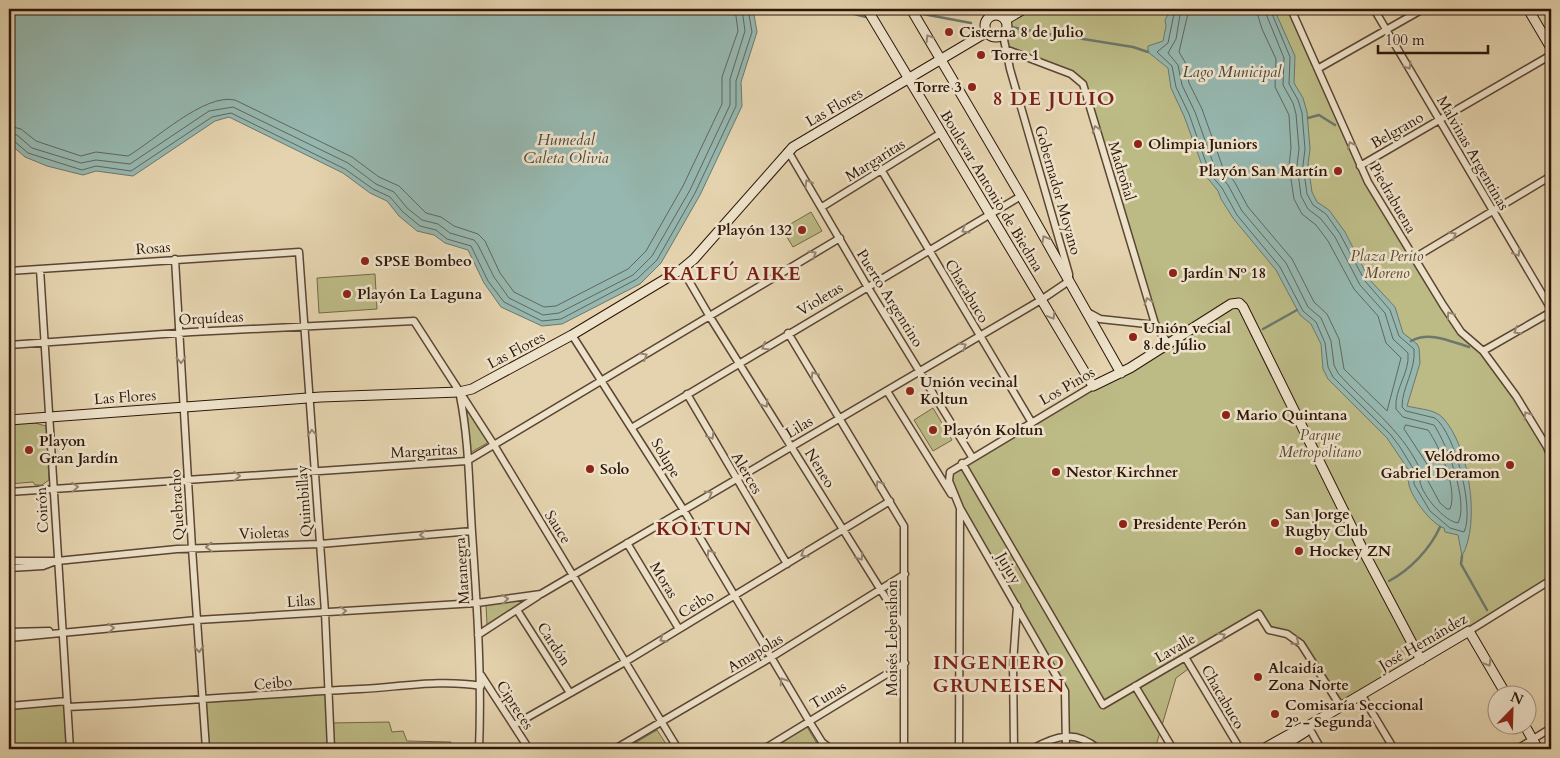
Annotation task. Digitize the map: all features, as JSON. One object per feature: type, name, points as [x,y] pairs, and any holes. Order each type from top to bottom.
[{"type":"street","name":"Boulevar Antonio de Biedma","points":[[867,9],[1094,386]]},
{"type":"street","name":"Boulevar Antonio de Biedma","points":[[911,9],[942,59],[1121,373]]},
{"type":"street","points":[[1005,20],[1024,9]]},
{"type":"street","name":"Piedrabuena","points":[[1291,9],[1319,68],[1360,166],[1414,258],[1461,332],[1483,351],[1516,396],[1549,446],[1551,457]]},
{"type":"street","name":"Malvinas Argentinas","points":[[1374,9],[1551,310]]},
{"type":"street","points":[[1319,68],[1423,9]]},
{"type":"street","points":[[1528,9],[1551,48]]},
{"type":"street","points":[[990,12],[1005,20],[1007,26],[1003,35],[994,37],[987,32],[985,24],[990,12]]},
{"type":"street","name":"Las Flores","points":[[9,420],[310,398],[459,392],[472,389],[572,335],[682,269],[694,260],[788,151],[987,32]]},
{"type":"street","name":"Gobernador Moyano","points":[[1003,35],[1005,48],[1069,274],[1069,281]]},
{"type":"street","name":"Madroñal","points":[[1005,48],[1071,74],[1083,84],[1156,325],[1170,344]]},
{"type":"street","name":"Belgrano","points":[[1360,166],[1551,55]]},
{"type":"street","name":"Margaritas","points":[[822,207],[941,133]]},
{"type":"street","name":"Puerto Argentino","points":[[788,151],[867,286],[921,371],[972,457]]},
{"type":"street","name":"Chacabuco","points":[[882,171],[1032,423]]},
{"type":"street","points":[[1414,258],[1551,176]]},
{"type":"street","name":"Violetas","points":[[633,427],[867,286],[930,252],[1021,196]]},
{"type":"street","name":"Margaritas","points":[[9,492],[467,461],[840,238]]},
{"type":"street","name":"Rosas","points":[[9,271],[299,252]]},
{"type":"street","name":"Quimbillay","points":[[299,252],[306,326],[314,470],[325,612],[331,749]]},
{"type":"street","name":"Quebracho","points":[[175,259],[206,749]]},
{"type":"street","name":"Coirón","points":[[40,269],[70,749]]},
{"type":"street","name":"Neneo","points":[[682,269],[904,629]]},
{"type":"street","name":"Lilas","points":[[478,635],[574,574],[1041,300],[1069,281]]},
{"type":"street","name":"Los Pinos","points":[[960,508],[948,477],[950,472],[962,463],[1094,386],[1121,373],[1231,304],[1239,303],[1245,310],[1366,556],[1420,660]]},
{"type":"street","points":[[1483,351],[1551,310]]},
{"type":"street","points":[[1086,312],[1100,319],[1156,325]]},
{"type":"street","name":"Orquídeas","points":[[9,345],[179,333],[414,321]]},
{"type":"street","name":"Sauce","points":[[414,321],[494,445],[550,540],[574,574],[678,749]]},
{"type":"street","points":[[788,333],[890,501]]},
{"type":"street","name":"Solupe","points":[[572,335],[633,427],[735,595],[808,721],[822,742],[830,749]]},
{"type":"street","name":"Jujuy","points":[[887,391],[960,508],[1065,691],[1066,749]]},
{"type":"street","name":"Matanegra","points":[[459,392],[467,461],[477,602],[481,686],[478,749]]},
{"type":"street","name":"Alerces","points":[[687,394],[787,564]]},
{"type":"street","name":"Lavalle","points":[[962,463],[1104,705],[1259,614],[1269,630],[1286,634],[1301,644],[1340,707]]},
{"type":"street","name":"Moisés Lebenshon","points":[[890,501],[904,526],[904,749]]},
{"type":"street","name":"Ceibo","points":[[514,724],[625,662],[890,501]]},
{"type":"street","points":[[959,749],[960,508]]},
{"type":"street","name":"Violetas","points":[[9,561],[57,561],[192,548],[320,544],[472,531]]},
{"type":"street","name":"Moras","points":[[627,543],[679,629]]},
{"type":"street","name":"Violetas","points":[[9,568],[43,566],[57,561]]},
{"type":"street","name":"Amapolas","points":[[617,749],[770,658],[905,574]]},
{"type":"street","name":"José Hernández","points":[[1308,726],[1551,580]]},
{"type":"street","name":"Lilas","points":[[9,638],[197,620],[477,602],[541,594]]},
{"type":"street","points":[[1014,749],[1013,664],[1017,606]]},
{"type":"street","name":"Cardón","points":[[517,610],[570,693]]},
{"type":"street","points":[[1469,631],[1501,686]]},
{"type":"street","name":"Lilas","points":[[9,632],[62,633]]},
{"type":"street","name":"Chacabuco","points":[[1185,657],[1240,749]]},
{"type":"street","name":"Tunas","points":[[764,749],[905,663]]},
{"type":"street","name":"Cipreces","points":[[480,674],[529,749]]},
{"type":"street","name":"Ceibo","points":[[9,706],[202,701],[328,691],[456,684],[481,686]]},
{"type":"street","points":[[1135,686],[1173,749]]},
{"type":"street","points":[[1362,694],[1394,749]]},
{"type":"street","points":[[1263,749],[1308,726]]},
{"type":"street","points":[[1278,749],[1305,732],[1308,726]]},
{"type":"street","points":[[1308,726],[1322,749]]},
{"type":"street","points":[[1517,749],[1551,728]]},
{"type":"street","points":[[1032,749],[1056,737],[1065,736],[1088,742],[1098,749]]},
{"type":"street","points":[[1531,736],[1538,749]]},
{"type":"street","points":[[617,749],[701,749]]},
{"type":"green space","name":"Parque Metropolitano","points":[[1024,9],[1291,9],[1360,166],[1461,332],[1483,351],[1516,396],[1551,457],[1551,580],[1341,707],[1301,644],[1287,634],[1269,630],[1259,615],[1185,657],[1191,667],[1176,678],[1155,749],[1066,749],[1065,691],[960,508],[950,472],[1169,344],[1156,327],[1083,84],[1078,78],[1008,51],[1003,35],[1007,29],[1007,23]]},
{"type":"green space","name":"Playón 132","points":[[811,212],[822,231],[793,247],[782,229]]},
{"type":"green space","name":"Playón La Laguna","points":[[375,274],[377,309],[319,313],[317,278]]},
{"type":"green space","points":[[462,401],[489,442],[468,454]]},
{"type":"green space","name":"Playón Koltun","points":[[933,408],[952,440],[933,451],[914,420]]},
{"type":"green space","points":[[35,423],[46,426],[49,480],[42,485],[35,485],[33,482],[9,484],[9,424]]},
{"type":"green space","points":[[902,582],[902,618],[886,593]]},
{"type":"green space","points":[[526,599],[487,625],[486,605]]},
{"type":"green space","points":[[328,691],[330,723],[389,722],[392,732],[403,731],[407,741],[451,742],[451,749],[206,749],[202,701]]},
{"type":"green space","points":[[67,701],[70,749],[9,749],[9,706]]},
{"type":"green space","points":[[806,725],[816,742],[823,747],[774,746]]},
{"type":"green space","points":[[657,730],[666,744],[635,743]]},
{"type":"water","name":"Humedal Caleta Olivia","points":[[9,9],[753,9],[757,32],[741,82],[742,106],[700,195],[661,263],[640,284],[562,324],[542,326],[501,307],[484,283],[468,250],[445,243],[434,235],[417,231],[399,216],[387,201],[370,193],[343,173],[229,117],[215,121],[133,176],[96,171],[83,175],[47,166],[25,157],[9,143]]},
{"type":"water","name":"Lago Municipal","points":[[1171,9],[1274,9],[1295,56],[1294,83],[1303,98],[1307,112],[1310,149],[1308,164],[1312,192],[1317,202],[1329,210],[1345,232],[1369,279],[1395,307],[1403,333],[1417,344],[1419,348],[1420,363],[1407,406],[1440,415],[1452,431],[1460,447],[1469,485],[1471,505],[1471,524],[1468,542],[1462,556],[1458,535],[1445,532],[1444,528],[1433,521],[1418,503],[1409,485],[1410,472],[1387,438],[1328,379],[1323,369],[1321,344],[1311,324],[1300,315],[1276,270],[1233,218],[1218,191],[1206,176],[1184,116],[1171,88],[1168,68],[1148,52],[1148,46],[1163,41],[1166,26],[1165,20]]},
{"type":"waterway","points":[[835,9],[866,17]]},
{"type":"waterway","points":[[877,14],[909,14]]},
{"type":"waterway","points":[[923,14],[971,23]]},
{"type":"waterway","points":[[1011,27],[1061,36]]},
{"type":"waterway","points":[[1071,37],[1133,47],[1148,52]]},
{"type":"waterway","points":[[1308,118],[1319,115],[1335,125]]},
{"type":"waterway","points":[[1263,329],[1297,310]]},
{"type":"waterway","points":[[1411,341],[1418,338],[1432,337],[1469,347]]},
{"type":"waterway","points":[[1389,581],[1419,558],[1431,543],[1440,527]]},
{"type":"waterway","points":[[1462,556],[1461,564],[1487,610]]},
{"type":"place","name":"Cisterna 8 de Julio","points":[[949,32]]},
{"type":"place","name":"Torre 1","points":[[981,55]]},
{"type":"place","name":"Torre 3","points":[[972,87]]},
{"type":"place","name":"Olimpia Juniors","points":[[1138,144]]},
{"type":"place","name":"Playón San Martín","points":[[1338,171]]},
{"type":"place","name":"Playón 132","points":[[802,230]]},
{"type":"place","name":"SPSE Bombeo","points":[[365,261]]},
{"type":"place","name":"Jardín Nº 18","points":[[1173,273]]},
{"type":"place","name":"Playón La Laguna","points":[[347,294]]},
{"type":"place","name":"Unión vecial 8 de Julio","points":[[1133,337]]},
{"type":"place","name":"Unión vecinal Koltun","points":[[910,391]]},
{"type":"place","name":"Mario Quintana","points":[[1226,415]]},
{"type":"place","name":"Playón Koltun","points":[[933,430]]},
{"type":"place","name":"Playon Gran Jardín","points":[[29,450]]},
{"type":"place","name":"Velódromo Gabriel Deramon","points":[[1510,465]]},
{"type":"place","name":"Solo","points":[[590,469]]},
{"type":"place","name":"Nestor Kirchner","points":[[1056,472]]},
{"type":"place","name":"San Jorge Rugby Club","points":[[1275,523]]},
{"type":"place","name":"Presidente Perón","points":[[1123,524]]},
{"type":"place","name":"Hockey ZN","points":[[1299,551]]},
{"type":"place","name":"Alcaidía Zona Norte","points":[[1258,677]]},
{"type":"place","name":"Comisaría Seccional 2º - Segunda","points":[[1275,714]]},
{"type":"district","name":"8 DE JULIO","points":[[1054,98]]},
{"type":"district","name":"KALFÚ AIKE","points":[[732,273]]},
{"type":"district","name":"KOLTUN","points":[[704,528]]},
{"type":"district","name":"INGENIERO GRUNEISEN","points":[[999,674]]},
{"type":"park label","name":"Plaza Perito Moreno","points":[[1387,264]]}]
